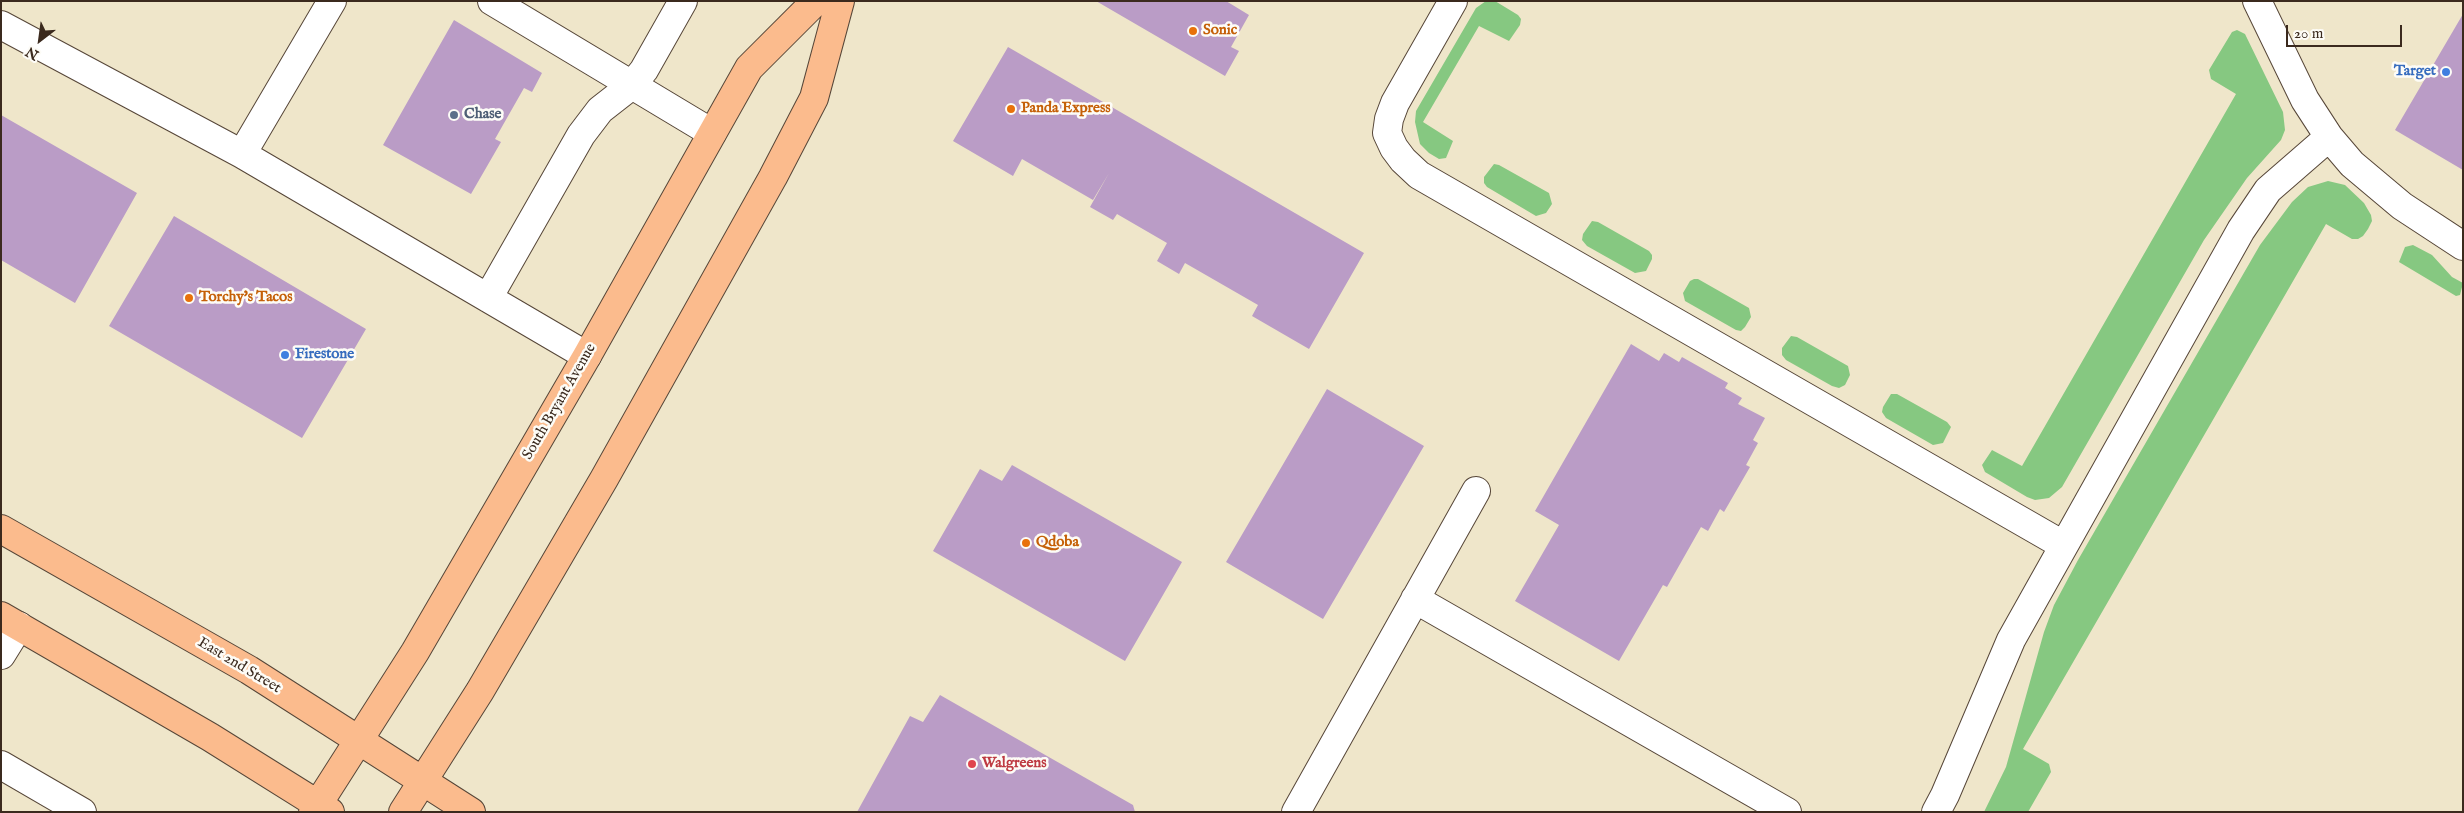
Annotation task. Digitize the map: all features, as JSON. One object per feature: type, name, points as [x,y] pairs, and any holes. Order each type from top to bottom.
[{"type":"main road","name":"South Bryant Avenue","points":[[321,809],[360,740],[415,652],[587,356],[749,68],[816,1]]},
{"type":"main road","points":[[403,812],[480,691],[604,479],[773,177],[814,98],[840,1]]},
{"type":"main road","name":"East 2nd Street","points":[[1,529],[249,670],[471,812]]},
{"type":"main road","points":[[10,621],[210,737],[321,809]]},
{"type":"lane","points":[[242,154],[332,1]]},
{"type":"lane","points":[[492,1],[712,133]]},
{"type":"lane","points":[[488,298],[581,135],[600,110],[632,86],[644,70],[684,1]]},
{"type":"lane","points":[[1453,1],[1395,103],[1389,119],[1387,133],[1394,148],[1419,175],[2063,545]]},
{"type":"lane","points":[[2257,1],[2304,100],[2329,137],[2352,164],[2402,206],[2463,246]]},
{"type":"lane","points":[[1,25],[242,154],[587,356]]},
{"type":"lane","points":[[1936,812],[2011,640],[2241,230],[2268,190],[2329,137]]},
{"type":"lane","points":[[1296,812],[1476,491]]},
{"type":"lane","points":[[1415,599],[1787,812]]},
{"type":"lane","points":[[1,655],[10,621]]},
{"type":"lane","points":[[1,765],[82,812]]},
{"type":"green space","points":[[1486,1],[1495,1],[1518,15],[1521,19],[1520,25],[1509,41],[1479,26],[1423,122],[1453,141],[1446,158],[1439,159],[1420,144],[1415,122],[1416,111],[1476,8]]},
{"type":"green space","points":[[2237,30],[2245,34],[2283,112],[2285,130],[2281,140],[2247,178],[2204,240],[2062,487],[2049,498],[2035,500],[2027,497],[1985,472],[1982,465],[1992,450],[2022,466],[2236,94],[2211,79],[2209,70],[2232,32]]},
{"type":"green space","points":[[1494,164],[1549,193],[1552,204],[1546,213],[1536,216],[1487,187],[1484,183],[1484,177]]},
{"type":"green space","points":[[2328,181],[2345,185],[2364,203],[2371,215],[2372,221],[2368,229],[2363,236],[2358,239],[2352,239],[2326,224],[2023,749],[2049,764],[2051,772],[2028,812],[1984,812],[2006,767],[2044,632],[2054,605],[2078,560],[2260,245],[2292,202],[2308,187]]},
{"type":"green space","points":[[1592,221],[1598,222],[1649,251],[1652,259],[1646,271],[1635,273],[1587,246],[1582,240],[1583,234]]},
{"type":"green space","points":[[2413,245],[2432,255],[2452,277],[2463,283],[2460,295],[2456,296],[2399,262],[2405,247]]},
{"type":"green space","points":[[1698,279],[1749,308],[1751,317],[1741,331],[1685,301],[1683,293],[1690,281]]},
{"type":"green space","points":[[1791,336],[1797,337],[1848,366],[1850,375],[1845,385],[1839,388],[1832,386],[1786,360],[1782,355],[1782,348]]},
{"type":"green space","points":[[1891,394],[1897,394],[1947,422],[1951,427],[1943,443],[1933,445],[1886,418],[1882,412],[1883,407]]},
{"type":"building","name":"Sonic","points":[[1096,1],[1226,1],[1249,15],[1231,47],[1239,51],[1225,76]]},
{"type":"building","name":"Target","points":[[2463,14],[2463,170],[2395,130]]},
{"type":"building","name":"Chase","points":[[454,20],[542,73],[532,92],[524,88],[495,139],[501,142],[471,194],[383,145]]},
{"type":"building","points":[[1008,47],[1364,253],[1309,349],[1252,316],[1258,305],[1185,263],[1179,274],[1157,261],[1167,243],[1117,214],[1113,220],[1090,207],[1109,173],[1093,200],[1022,159],[1013,176],[953,141]]},
{"type":"building","points":[[1,115],[137,193],[75,303],[1,260]]},
{"type":"building","points":[[174,216],[366,329],[302,438],[109,326]]},
{"type":"building","points":[[1631,344],[1659,361],[1664,353],[1679,362],[1682,357],[1728,383],[1725,388],[1742,398],[1738,404],[1765,418],[1753,440],[1758,443],[1746,465],[1750,467],[1724,512],[1720,509],[1708,531],[1701,527],[1667,587],[1663,585],[1619,661],[1515,601],[1559,525],[1535,511]]},
{"type":"building","points":[[1327,389],[1424,446],[1323,619],[1226,562]]},
{"type":"building","points":[[1012,465],[1182,562],[1125,661],[933,551],[980,469],[1002,481]]},
{"type":"building","name":"Walgreens","points":[[940,695],[1133,805],[1135,812],[857,812],[910,716],[923,722]]},
{"type":"place","name":"Sonic","points":[[1193,31]]},
{"type":"place","name":"Target","points":[[2446,72]]},
{"type":"place","name":"Panda Express","points":[[1011,109]]},
{"type":"place","name":"Chase","points":[[454,115]]},
{"type":"place","name":"Torchy's Tacos","points":[[189,298]]},
{"type":"place","name":"Firestone","points":[[285,355]]},
{"type":"place","name":"Qdoba","points":[[1026,543]]},
{"type":"place","name":"Walgreens","points":[[972,764]]}]
